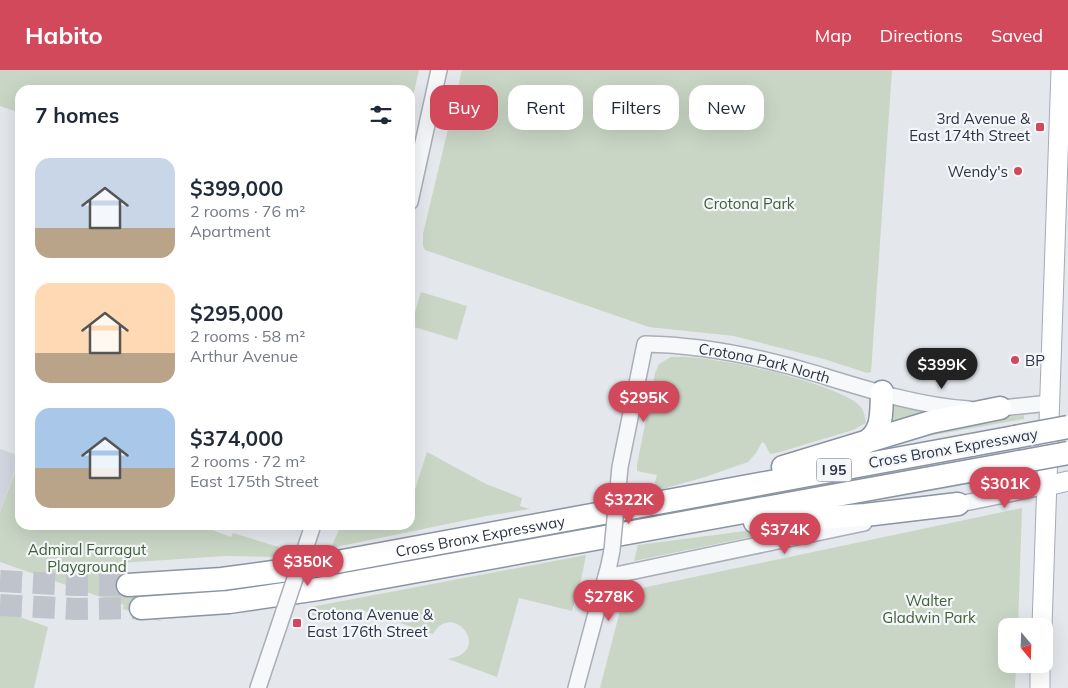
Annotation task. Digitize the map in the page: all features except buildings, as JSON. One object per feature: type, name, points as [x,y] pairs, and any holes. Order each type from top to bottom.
[{"type":"highway","points":[[863,444],[874,436],[878,428],[881,416],[882,392]]},
{"type":"highway","points":[[652,504],[941,420],[1000,408]]},
{"type":"highway","name":"Cross Bronx Expressway","points":[[128,585],[222,579],[310,567],[1068,427]]},
{"type":"highway","name":"Cross Bronx Expressway","points":[[141,608],[213,604],[290,594],[1068,453]]},
{"type":"highway","points":[[647,529],[856,516],[958,504]]},
{"type":"main road","points":[[1042,618],[1062,70]]},
{"type":"main road","points":[[1047,486],[1068,481]]},
{"type":"main road","points":[[1040,673],[1040,688]]},
{"type":"street","points":[[415,179],[439,70]]},
{"type":"street","name":"Crotona Park North","points":[[606,577],[612,550],[620,467],[644,344],[697,348],[749,357],[882,392],[956,408],[1000,408],[1050,403]]},
{"type":"street","points":[[576,688],[606,577],[1047,486]]},
{"type":"street","points":[[258,688],[311,530]]},
{"type":"shaded area","points":[[0,449],[15,454],[15,470],[0,512]]},
{"type":"green space","points":[[0,70],[419,70],[415,87],[415,85],[15,85],[15,111],[0,106]]},
{"type":"green space","name":"Crotona Park","points":[[462,70],[892,70],[871,372],[867,373],[824,359],[734,336],[649,327],[425,250],[423,234],[448,130],[498,130],[498,85],[458,85]]},
{"type":"green space","points":[[421,292],[467,306],[457,340],[415,327],[415,312]]},
{"type":"green space","points":[[671,357],[688,357],[739,364],[824,387],[845,396],[859,405],[865,416],[866,423],[853,430],[770,454],[762,442],[748,462],[652,492],[657,475],[637,471],[637,465],[655,373],[659,364]]},
{"type":"green space","points":[[890,403],[931,411],[890,427]]},
{"type":"green space","points":[[1024,415],[1024,419],[894,442],[965,421]]},
{"type":"green space","points":[[427,452],[486,484],[522,498],[520,506],[530,509],[486,516],[331,548],[339,530],[415,530],[415,489]]},
{"type":"green space","name":"Admiral Farragut Playground","points":[[15,472],[15,530],[212,530],[231,537],[233,533],[279,547],[276,557],[225,556],[120,563],[134,598],[146,611],[163,622],[123,609],[124,605],[0,562],[0,512]]},
{"type":"green space","name":"Walter Gladwin Park","points":[[1022,508],[1018,618],[998,618],[998,673],[1016,673],[1015,688],[600,688],[622,603],[628,594],[637,589]]},
{"type":"green space","points":[[799,524],[799,527],[634,561],[638,545]]},
{"type":"green space","points":[[586,555],[572,611],[519,598],[497,677],[448,659],[462,654],[468,648],[469,640],[467,633],[455,623],[447,622],[440,626],[433,634],[359,609],[317,616],[309,614],[311,607]]},
{"type":"green space","points":[[0,610],[48,627],[34,688],[0,688]]},
{"type":"tunnel","points":[[0,581],[76,585],[128,585]]},
{"type":"tunnel","points":[[0,605],[77,609],[141,608]]},
{"type":"place","name":"3rd Avenue & East 174th Street","points":[[1040,127]]},
{"type":"place","name":"Wendy's","points":[[1018,171]]},
{"type":"place","name":"BP","points":[[1015,360]]},
{"type":"place","name":"Crotona Avenue & East 176th Street","points":[[297,623]]}]
